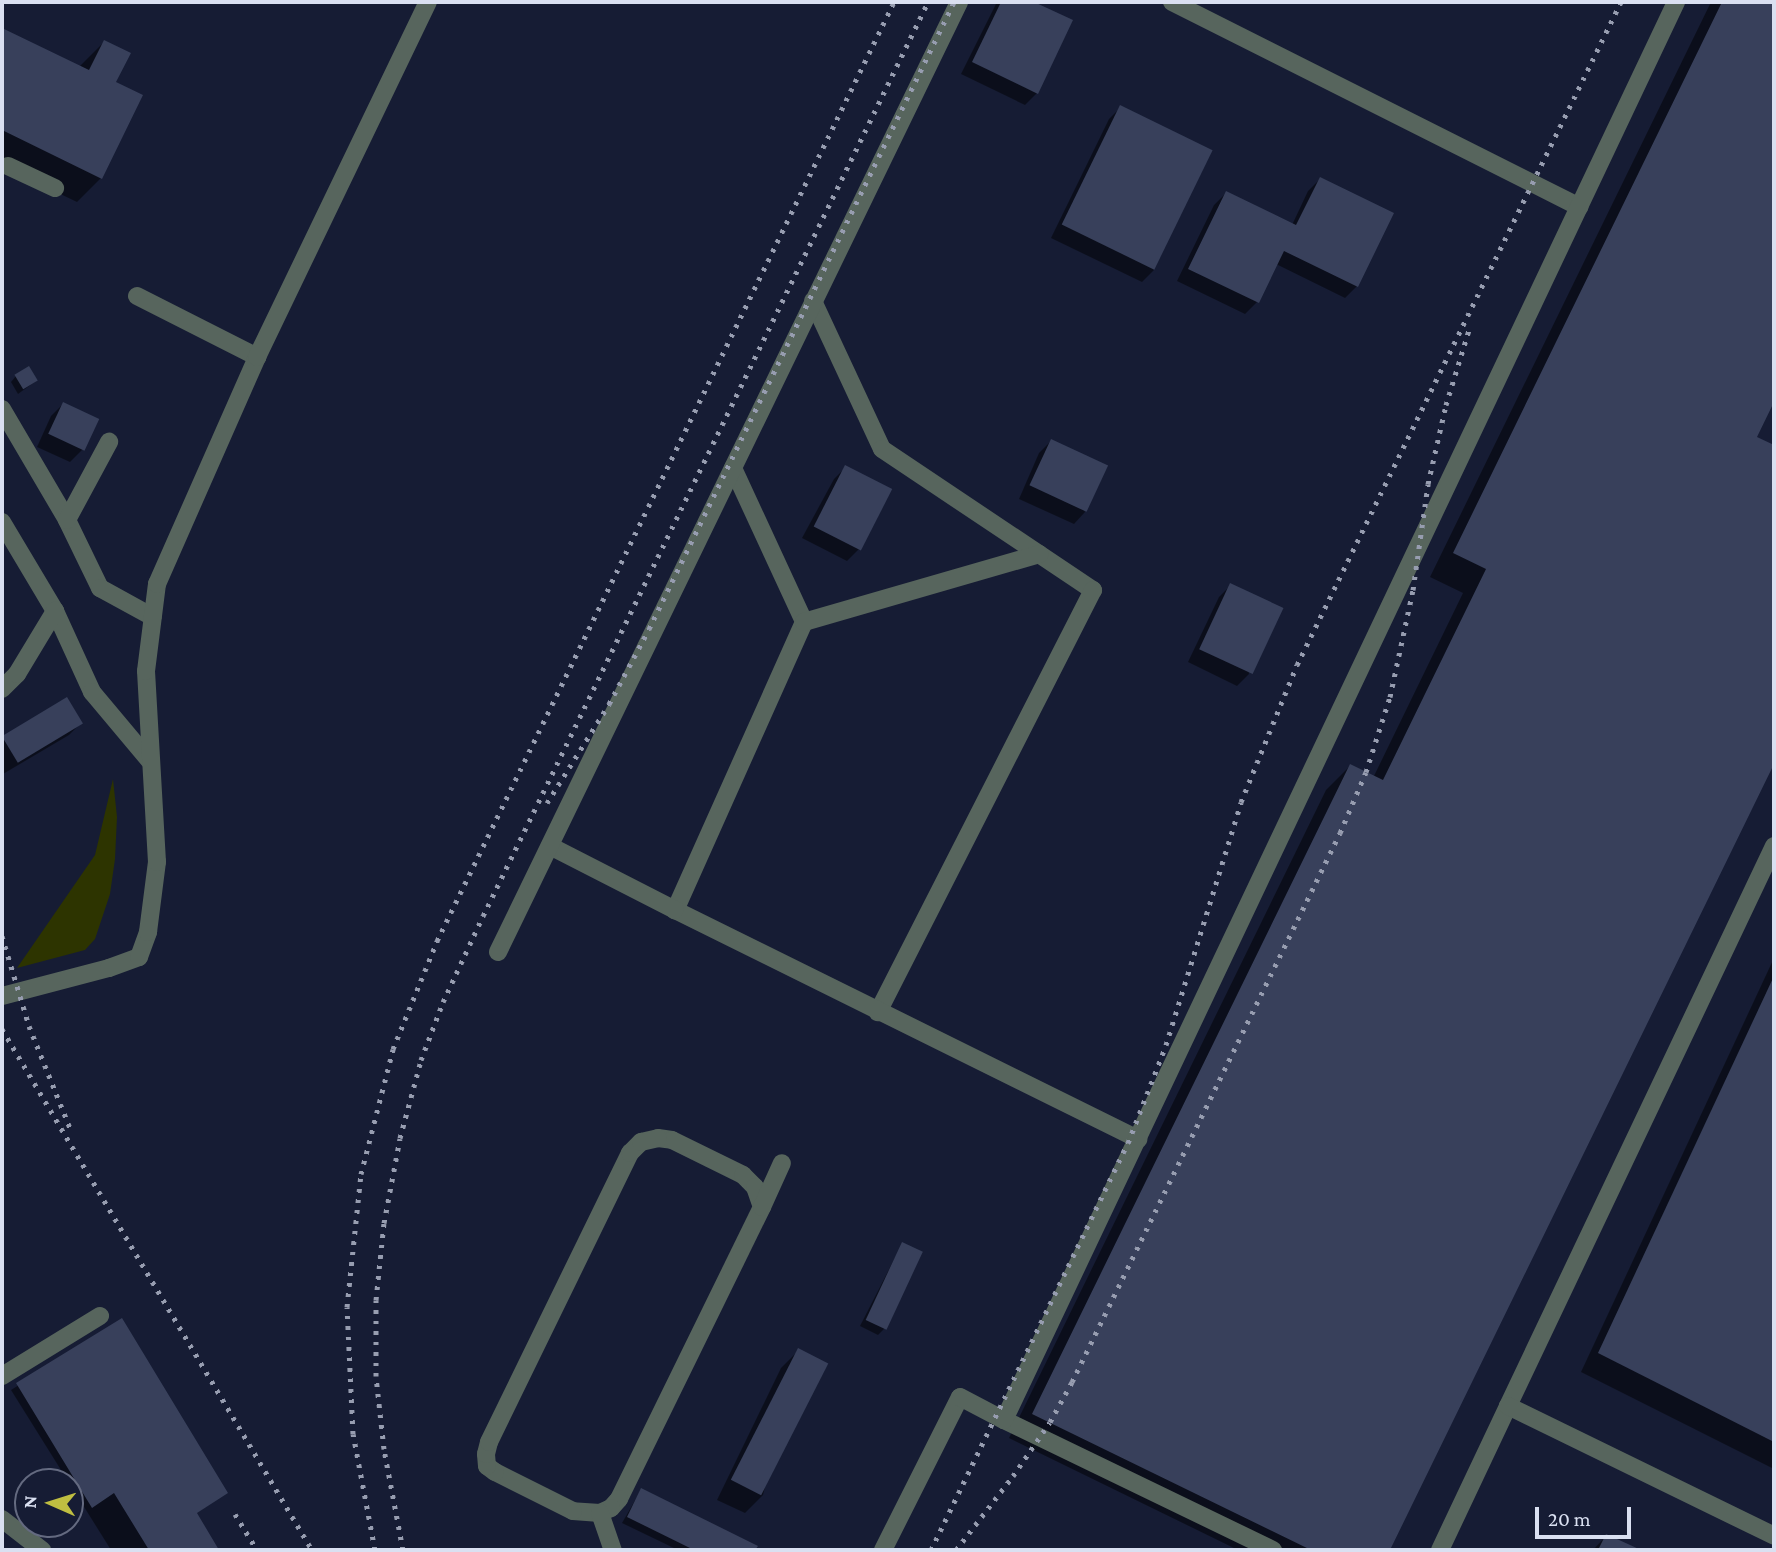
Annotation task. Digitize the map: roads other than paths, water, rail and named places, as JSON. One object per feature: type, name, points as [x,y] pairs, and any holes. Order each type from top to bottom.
[{"type":"street","points":[[2,996],[109,968],[139,957],[148,932],[157,862],[149,760],[146,671],[157,584],[257,357],[428,2]]},
{"type":"street","points":[[498,952],[959,2]]},
{"type":"street","points":[[1172,2],[1579,207]]},
{"type":"street","points":[[1004,1420],[1676,2]]},
{"type":"street","points":[[4,169],[55,188]]},
{"type":"street","points":[[137,296],[257,357]]},
{"type":"street","points":[[813,301],[882,449],[1093,590],[878,1012]]},
{"type":"street","points":[[2,409],[67,520],[100,588],[153,617]]},
{"type":"street","points":[[67,520],[109,442]]},
{"type":"street","points":[[675,909],[804,622],[733,468]]},
{"type":"street","points":[[2,522],[55,611],[92,692],[149,760]]},
{"type":"street","points":[[804,622],[1040,554]]},
{"type":"street","points":[[2,689],[17,674],[55,611]]},
{"type":"street","points":[[550,846],[878,1012],[1138,1139]]},
{"type":"street","points":[[1440,1550],[1774,846]]},
{"type":"street","points":[[762,1207],[755,1187],[743,1175],[672,1140],[658,1138],[641,1142],[629,1153],[489,1442],[486,1454],[488,1466],[573,1511],[600,1513],[611,1508],[620,1499],[762,1207],[782,1163]]},
{"type":"street","points":[[2,1376],[100,1315]]},
{"type":"street","points":[[883,1550],[960,1397],[1273,1550]]},
{"type":"street","points":[[1508,1406],[1774,1536]]},
{"type":"street","points":[[600,1513],[613,1550]]},
{"type":"street","points":[[2,1519],[42,1550]]},
{"type":"railway","points":[[375,1550],[353,1434],[347,1307],[361,1174],[393,1049],[437,941],[894,2]]},
{"type":"railway","points":[[403,1550],[384,1449],[376,1376],[376,1300],[384,1223],[400,1138],[421,1060],[443,1002],[483,916],[928,2]]},
{"type":"railway","points":[[547,803],[609,704],[649,629],[954,2]]},
{"type":"railway","points":[[931,1550],[1128,1143],[1166,1045],[1241,802],[1297,665],[1621,2]]},
{"type":"railway","points":[[956,1550],[1013,1476],[1050,1422],[1072,1382],[1340,833],[1366,772],[1390,697],[1413,590],[1428,484],[1446,405],[1469,330]]},
{"type":"railway","points":[[2,936],[29,1026],[70,1128]]},
{"type":"railway","points":[[2,1029],[312,1550]]},
{"type":"railway","points":[[235,1514],[257,1550]]}]
